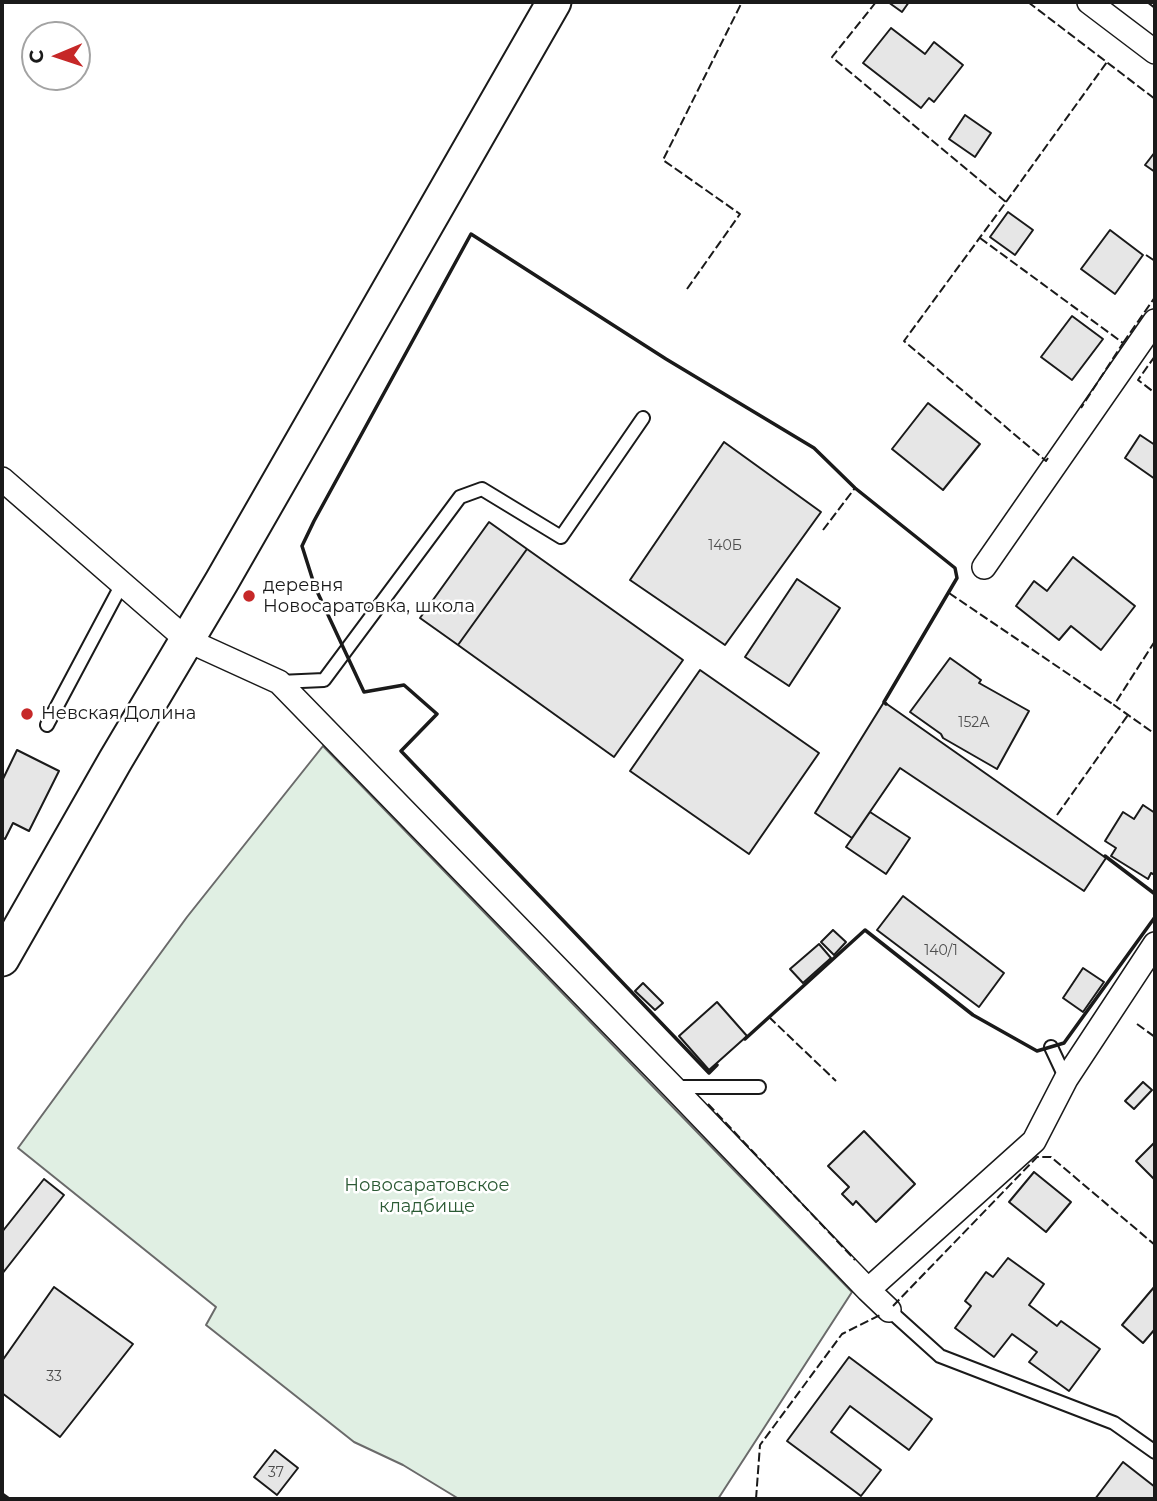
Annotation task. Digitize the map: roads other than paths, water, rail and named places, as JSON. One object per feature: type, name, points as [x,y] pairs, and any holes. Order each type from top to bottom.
[{"type":"main road","points":[[2,959],[554,2]]},
{"type":"street","points":[[1089,2],[1155,52]]},
{"type":"street","points":[[984,567],[1155,321]]},
{"type":"street","points":[[2,478],[187,640],[279,682],[889,1310]]},
{"type":"street","points":[[867,1290],[1034,1141],[1066,1079],[1155,944]]},
{"type":"lane","points":[[279,682],[324,680],[460,497],[482,489],[561,537],[643,418]]},
{"type":"lane","points":[[47,725],[122,584]]},
{"type":"lane","points":[[1051,1047],[1066,1079]]},
{"type":"lane","points":[[673,1087],[759,1087]]},
{"type":"lane","points":[[889,1310],[940,1356],[1114,1423],[1155,1452]]},
{"type":"place","name":"деревня Новосаратовка, школа","points":[[249,596]]},
{"type":"place","name":"Невская Долина","points":[[27,714]]},
{"type":"park label","name":"Новосаратовское кладбище","points":[[427,1196]]}]
